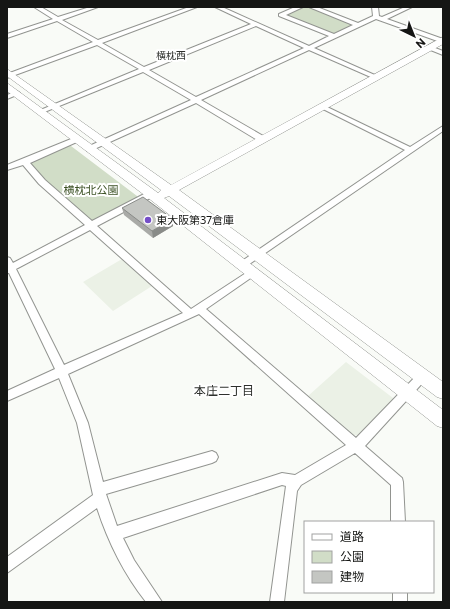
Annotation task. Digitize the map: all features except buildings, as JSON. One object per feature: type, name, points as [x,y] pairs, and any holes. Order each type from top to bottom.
[{"type":"street","points":[[37,7],[262,139]]},
{"type":"street","points":[[7,36],[95,7]]},
{"type":"street","points":[[9,83],[98,42],[194,7]]},
{"type":"street","points":[[218,7],[375,77]]},
{"type":"street","points":[[300,7],[281,15],[333,36]]},
{"type":"street","points":[[312,7],[357,25]]},
{"type":"street","points":[[375,7],[376,17]]},
{"type":"street","points":[[383,19],[409,7]]},
{"type":"street","points":[[90,149],[376,17],[443,41]]},
{"type":"street","points":[[40,112],[255,24]]},
{"type":"street","points":[[155,602],[125,559],[114,534],[100,493],[80,415],[62,372],[8,266],[153,196],[170,190],[443,41]]},
{"type":"street","points":[[430,48],[443,53]]},
{"type":"street","points":[[9,83],[54,106],[443,392]]},
{"type":"street","points":[[9,83],[40,112],[153,196],[443,420]]},
{"type":"street","points":[[322,107],[410,150]]},
{"type":"street","points":[[7,396],[196,311],[247,269],[257,254],[443,128]]},
{"type":"street","points":[[7,168],[25,162],[76,139]]},
{"type":"street","points":[[25,162],[42,182],[92,226],[357,446],[397,482],[398,521]]},
{"type":"street","points":[[278,602],[291,490],[296,481],[357,446],[422,377]]},
{"type":"street","points":[[7,566],[100,493],[212,457]]},
{"type":"street","points":[[114,534],[282,478],[296,481]]},
{"type":"shaded area","points":[[122,259],[152,286],[113,311],[83,282]]},
{"type":"shaded area","points":[[346,362],[393,398],[395,403],[362,436],[353,435],[308,396]]},
{"type":"green space","points":[[302,7],[308,7],[351,24],[351,26],[334,34],[286,16],[286,13]]},
{"type":"green space","name":"横枕北公園","points":[[71,146],[137,196],[137,198],[98,220],[90,220],[45,181],[31,164],[32,161]]},
{"type":"place","name":"東大阪第37倉庫","points":[[148,220]]},
{"type":"district","name":"横枕西","points":[[171,55]]},
{"type":"district","name":"本庄二丁目","points":[[224,391]]}]
